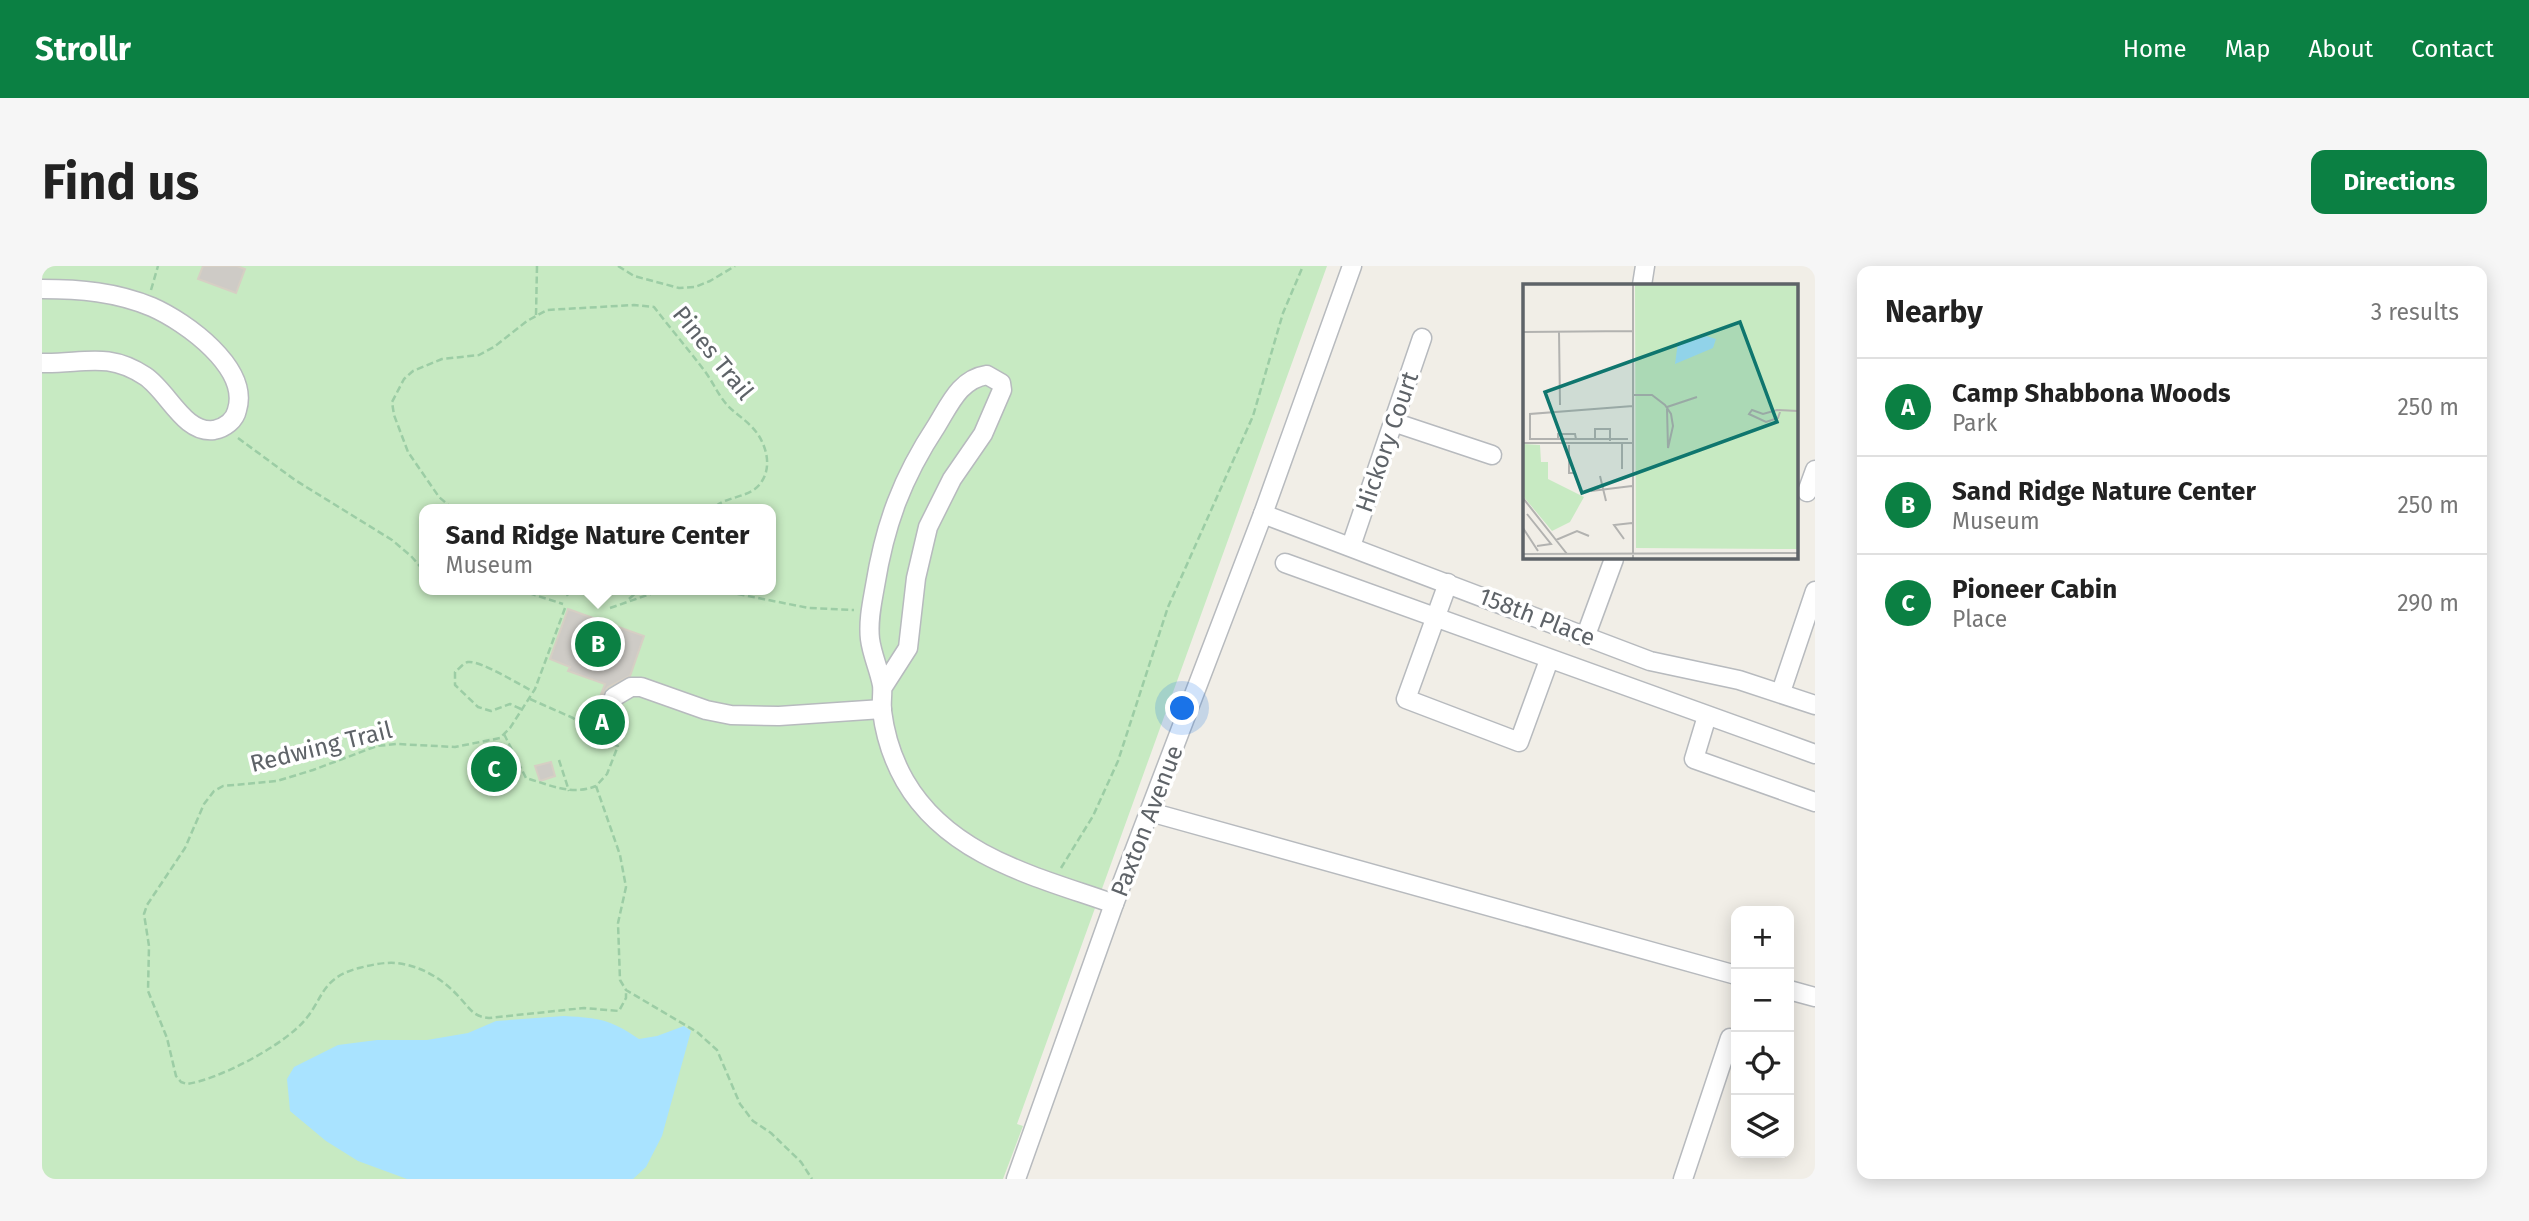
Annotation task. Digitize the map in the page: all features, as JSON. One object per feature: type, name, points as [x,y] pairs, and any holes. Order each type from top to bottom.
[{"type":"street","name":"Paxton Avenue","points":[[1016,1179],[1114,904],[1263,514],[1352,266]]},
{"type":"street","points":[[1642,284],[1645,266]]},
{"type":"street","points":[[42,289],[96,291],[146,305],[176,320],[198,336],[234,375],[240,395],[239,406],[235,417],[225,426],[208,430],[190,422],[159,386],[131,368],[115,362],[82,359],[42,363]]},
{"type":"street","name":"Hickory Court","points":[[1351,546],[1422,338]]},
{"type":"street","points":[[883,688],[908,648],[918,569],[928,527],[952,479],[982,434],[1002,390],[997,379],[987,375],[979,376],[963,385],[907,475],[886,531],[871,611],[870,636],[883,688],[885,730],[906,782],[944,828],[964,844],[988,858],[1114,904]]},
{"type":"street","points":[[1393,422],[1492,455]]},
{"type":"street","points":[[1806,492],[1815,470]]},
{"type":"street","name":"158th Place","points":[[1263,514],[1650,661],[1739,680],[1815,705]]},
{"type":"street","points":[[1586,635],[1614,559]]},
{"type":"street","points":[[1285,564],[1815,754]]},
{"type":"street","points":[[1448,583],[1406,699],[1519,742],[1549,660]]},
{"type":"street","points":[[1781,692],[1815,592]]},
{"type":"street","points":[[614,697],[631,687],[641,687],[706,709],[751,717],[882,709]]},
{"type":"street","points":[[1707,716],[1694,759],[1815,802]]},
{"type":"street","points":[[1150,812],[1731,974]]},
{"type":"street","points":[[1794,991],[1815,997]]},
{"type":"street","points":[[1683,1179],[1730,1038]]},
{"type":"path","points":[[146,305],[158,266]]},
{"type":"path","points":[[536,315],[537,266]]},
{"type":"path","points":[[618,266],[634,276],[679,288],[695,287],[735,266]]},
{"type":"path","points":[[1055,883],[1061,868],[1093,816],[1118,761],[1168,607],[1253,416],[1283,313],[1303,266]]},
{"type":"path","name":"Pines Trail","points":[[447,504],[439,497],[408,452],[394,415],[392,402],[396,392],[413,371],[442,359],[478,355],[547,310],[634,304],[654,307],[706,372],[729,406],[758,435],[766,453],[767,469],[760,485],[752,491],[717,504]]},
{"type":"path","points":[[225,426],[245,446],[392,540],[419,565]]},
{"type":"path","points":[[530,699],[573,718],[596,738],[618,746],[607,774],[596,786],[584,791],[569,791],[526,778],[504,734],[534,692],[564,606],[533,595]]},
{"type":"path","points":[[626,601],[633,595]]},
{"type":"path","points":[[610,608],[646,595]]},
{"type":"path","points":[[743,595],[809,608],[871,611]]},
{"type":"path","points":[[523,710],[510,704],[491,712],[478,707],[455,685],[455,672],[464,663],[476,663],[494,669],[534,692]]},
{"type":"path","name":"Redwing Trail","points":[[504,734],[492,740],[454,747],[397,744],[377,746],[313,771],[277,781],[223,786],[214,791],[204,804],[185,848],[147,905],[144,914],[149,946],[148,991],[167,1038],[176,1076],[181,1082],[194,1083],[244,1063],[296,1029],[309,1015],[333,978],[343,972],[370,965],[394,963],[428,972],[459,998],[470,1012],[489,1018],[584,1008],[619,1011],[626,998],[626,990]]},
{"type":"path","points":[[559,760],[569,791]]},
{"type":"path","points":[[596,786],[620,855],[625,887],[618,923],[620,979],[626,990],[697,1032],[716,1050],[740,1104],[753,1121],[771,1133],[801,1163],[812,1179]]},
{"type":"green space","points":[[42,266],[1327,266],[1017,1124],[1023,1126],[1003,1179],[42,1179]]},
{"type":"water","points":[[564,1016],[604,1021],[639,1039],[657,1036],[684,1026],[691,1031],[662,1136],[646,1167],[633,1179],[407,1179],[358,1161],[326,1141],[290,1111],[287,1079],[294,1067],[338,1045],[377,1040],[427,1040],[468,1033],[496,1021]]},
{"type":"building","points":[[203,266],[237,266],[245,269],[236,293],[198,279]]},
{"type":"building","points":[[568,609],[644,636],[630,676],[608,687],[604,692],[603,698],[608,706],[622,706],[613,730],[590,722],[605,684],[568,671],[570,667],[550,659]]},
{"type":"building","points":[[489,759],[504,765],[498,779],[483,774]]},
{"type":"building","points":[[551,762],[555,776],[540,781],[535,766]]},
{"type":"place","name":"Sand Ridge Nature Center","points":[[598,644]]},
{"type":"place","name":"Camp Shabbona Woods","points":[[602,722]]},
{"type":"place","name":"Pioneer Cabin","points":[[494,769]]}]
